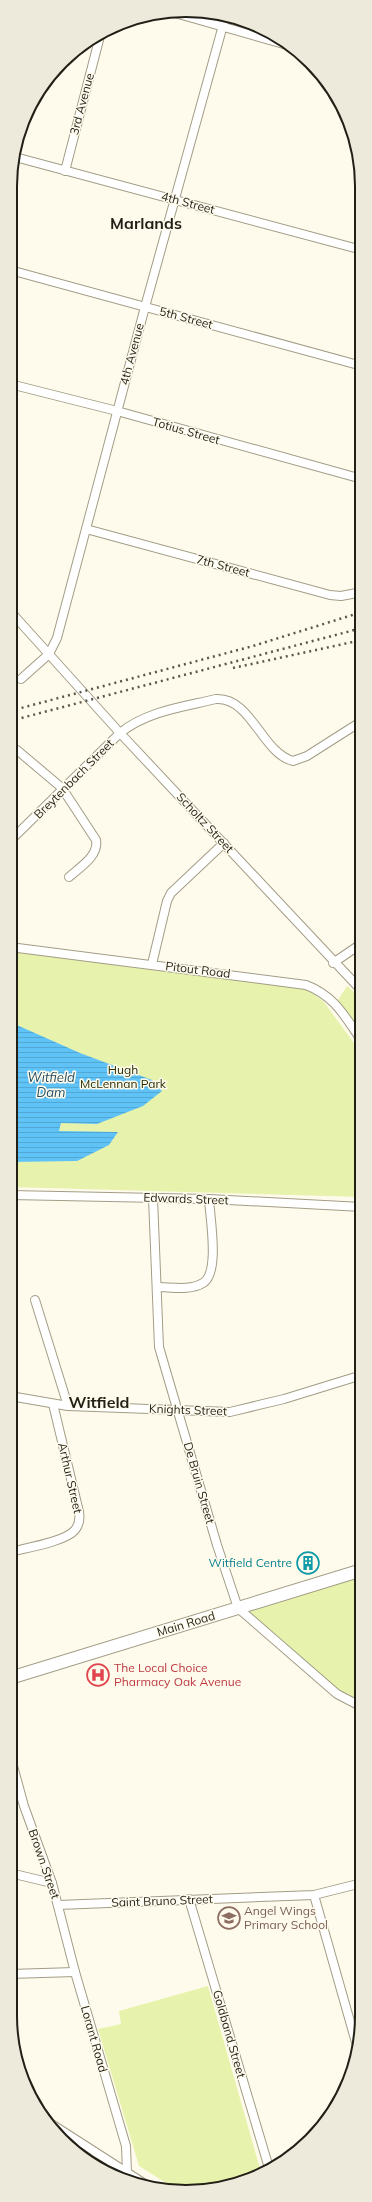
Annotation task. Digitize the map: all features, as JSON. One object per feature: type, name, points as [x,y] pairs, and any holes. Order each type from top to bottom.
[{"type":"street","points":[[188,17],[271,41]]},
{"type":"street","name":"4th Avenue","points":[[20,679],[49,654],[57,638],[223,21]]},
{"type":"street","name":"3rd Avenue","points":[[65,171],[99,42]]},
{"type":"street","name":"4th Street","points":[[19,158],[355,248]]},
{"type":"street","name":"5th Street","points":[[17,272],[355,364]]},
{"type":"street","name":"Totius Street","points":[[17,386],[117,411],[355,477]]},
{"type":"street","name":"7th Street","points":[[86,529],[330,595],[341,596],[355,593]]},
{"type":"street","name":"Scholtz Street","points":[[17,619],[120,732],[355,984]]},
{"type":"street","name":"Breytenbach Street","points":[[17,835],[46,808],[62,788],[120,732],[136,721],[150,715],[216,699],[225,699],[238,707],[281,756],[294,761],[307,756],[355,725]]},
{"type":"street","points":[[17,750],[62,788],[92,830],[97,846],[93,854],[69,877]]},
{"type":"street","points":[[152,964],[166,901],[170,893],[224,843]]},
{"type":"street","points":[[333,962],[355,948]]},
{"type":"street","name":"Pitout Road","points":[[17,949],[152,964],[306,985],[320,991],[332,1000],[355,1031]]},
{"type":"street","name":"Edwards Street","points":[[17,1195],[208,1199],[355,1206]]},
{"type":"street","name":"De Bruin Street","points":[[153,1198],[159,1343],[217,1545],[238,1608]]},
{"type":"street","points":[[157,1288],[194,1286],[204,1283],[210,1274],[213,1264],[208,1199]]},
{"type":"street","points":[[35,1300],[68,1406]]},
{"type":"street","name":"Knights Street","points":[[17,1397],[68,1406],[230,1412],[284,1399],[355,1377]]},
{"type":"street","name":"Arthur Street","points":[[17,1550],[66,1536],[74,1530],[78,1523],[79,1512],[53,1404]]},
{"type":"street","name":"Main Road","points":[[17,1676],[355,1572]]},
{"type":"street","points":[[238,1608],[337,1694],[355,1703]]},
{"type":"street","name":"Brown Street","points":[[17,1780],[24,1806],[52,1883],[58,1905]]},
{"type":"street","points":[[17,1875],[52,1883]]},
{"type":"street","name":"Saint Bruno Street","points":[[58,1905],[314,1895],[355,1885]]},
{"type":"street","points":[[314,1895],[354,2036]]},
{"type":"street","name":"Goldband Street","points":[[190,1899],[267,2164]]},
{"type":"street","name":"Lorant Road","points":[[58,1905],[75,1972],[126,2146],[132,2176]]},
{"type":"street","points":[[17,1974],[75,1972]]},
{"type":"street","points":[[62,2131],[129,2175]]},
{"type":"green space","name":"Hugh McLennan Park","points":[[17,951],[302,985],[324,1002],[355,1044],[355,1197],[17,1187]]},
{"type":"green space","points":[[347,986],[355,993],[355,1025],[338,1000]]},
{"type":"green space","points":[[355,1579],[355,1698],[337,1689],[246,1609]]},
{"type":"green space","points":[[208,1986],[260,2168],[219,2182],[197,2185],[175,2185],[168,2184],[139,2166],[98,2029],[121,2024],[119,2011]]},
{"type":"water","name":"Witfield Dam","points":[[17,1025],[80,1053],[152,1080],[162,1091],[143,1106],[97,1124],[61,1123],[59,1131],[118,1132],[109,1145],[77,1161],[17,1162]]},
{"type":"railway","points":[[17,709],[253,646],[355,614]]},
{"type":"railway","points":[[17,719],[355,630]]},
{"type":"railway","points":[[233,668],[355,642]]},
{"type":"place","name":"Witfield Centre","points":[[308,1563]]},
{"type":"place","name":"The Local Choice Pharmacy Oak Avenue","points":[[98,1675]]},
{"type":"place","name":"Angel Wings Primary School","points":[[229,1918]]},
{"type":"district","name":"Marlands","points":[[146,223]]},
{"type":"district","name":"Witfield","points":[[99,1402]]}]
